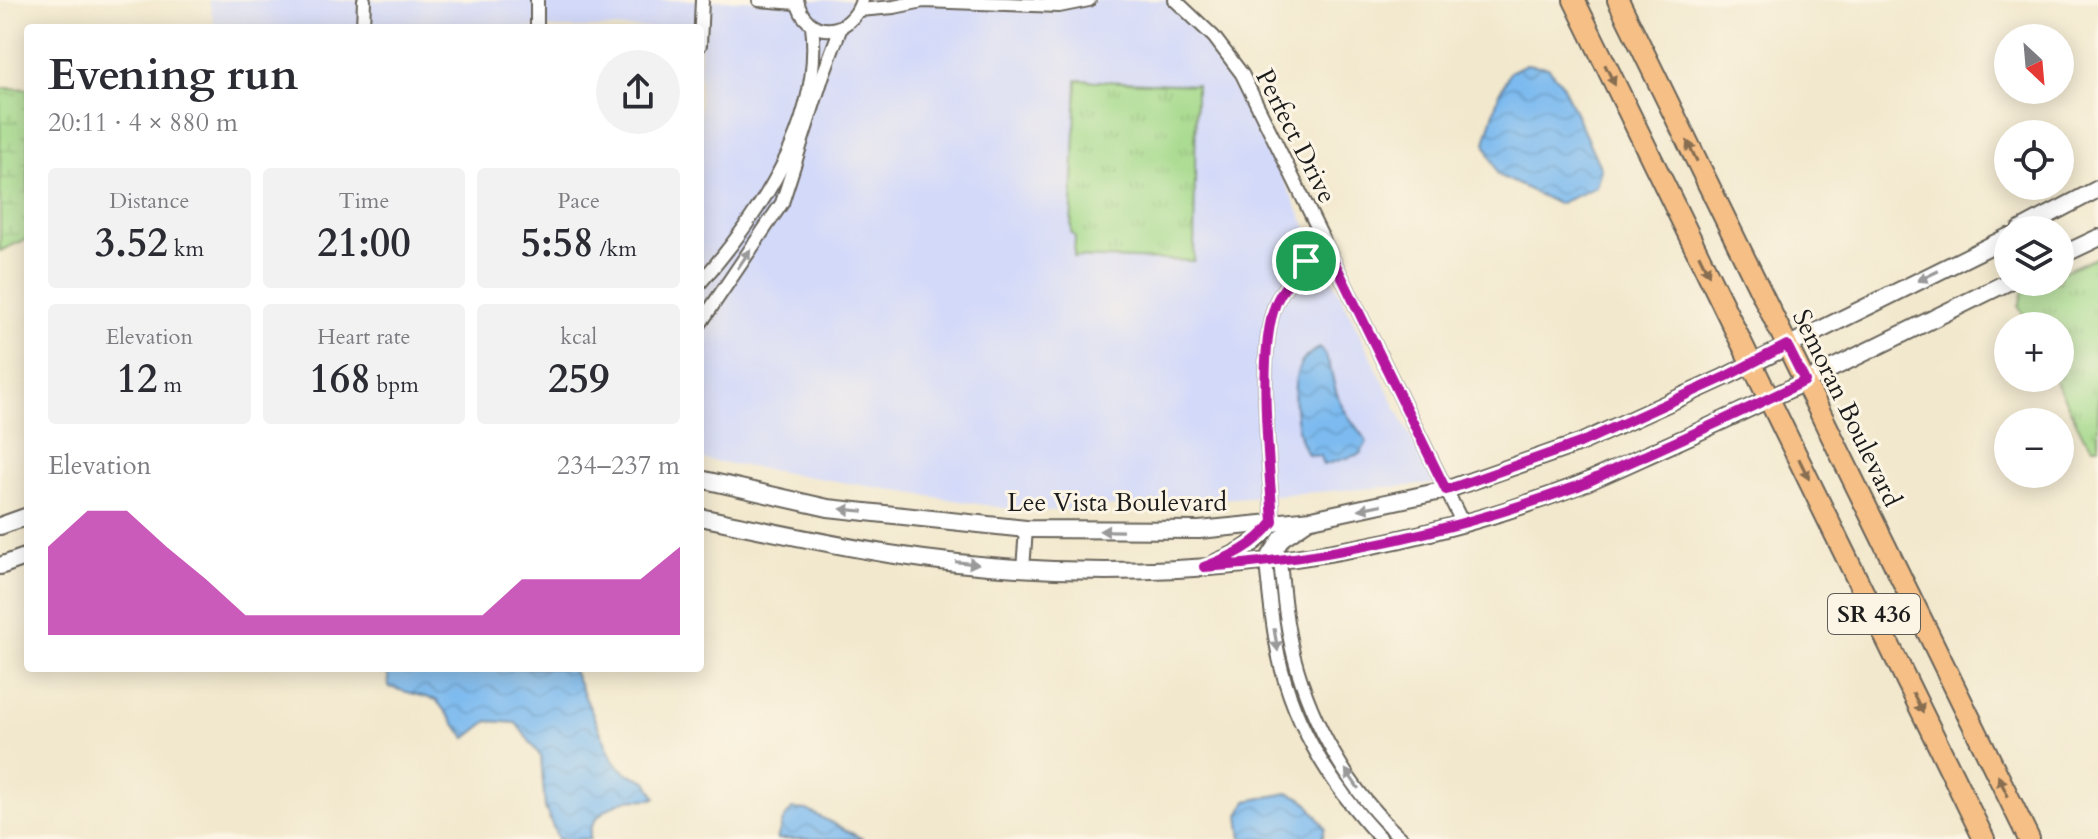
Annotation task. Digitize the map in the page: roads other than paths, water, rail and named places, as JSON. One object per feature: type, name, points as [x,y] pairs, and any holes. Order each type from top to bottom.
[{"type":"main road","name":"SR 436","points":[[1574,0],[1984,839]]},
{"type":"main road","name":"Semoran Boulevard","points":[[1618,0],[2029,839]]},
{"type":"street","points":[[363,24],[364,0]]},
{"type":"street","points":[[537,0],[537,24]]},
{"type":"street","points":[[701,24],[702,0]]},
{"type":"street","points":[[759,0],[797,2],[800,12],[812,25],[821,28],[841,27],[848,23],[860,5],[894,7],[921,1],[1059,6],[1089,0]]},
{"type":"street","name":"Perfect Drive","points":[[1175,0],[1214,37],[1242,74],[1462,522]]},
{"type":"street","points":[[704,278],[735,243],[769,192],[795,134],[808,96],[815,50],[812,25]]},
{"type":"street","points":[[704,318],[782,203],[841,27]]},
{"type":"street","points":[[2047,216],[2098,189]]},
{"type":"street","points":[[2074,249],[2098,238]]},
{"type":"street","name":"Lee Vista Boulevard","points":[[704,480],[828,508],[1026,529],[1199,530],[1312,519],[1446,490],[1580,443],[1752,364],[1994,244]]},
{"type":"street","points":[[1204,567],[1243,551],[1273,522],[1267,428],[1267,330],[1278,297],[1306,261],[1326,245]]},
{"type":"street","points":[[704,518],[890,554],[1023,569],[1135,572],[1273,562],[1384,542],[1462,522],[1580,485],[1769,399],[1994,289]]},
{"type":"street","points":[[0,526],[24,517]]},
{"type":"street","points":[[1312,519],[1282,538],[1273,562],[1276,644],[1304,729],[1343,796],[1381,839]]},
{"type":"street","points":[[1023,569],[1026,529]]},
{"type":"street","points":[[0,566],[24,557]]},
{"type":"street","points":[[1273,562],[1294,657],[1326,740],[1358,788],[1402,839]]},
{"type":"water","points":[[1526,64],[1548,67],[1561,82],[1601,169],[1596,187],[1558,204],[1498,175],[1485,143],[1499,94],[1510,72]]},
{"type":"water","points":[[1320,348],[1329,364],[1342,405],[1367,442],[1360,454],[1323,465],[1320,456],[1309,455],[1304,448],[1295,402],[1300,366]]},
{"type":"water","points":[[387,672],[574,672],[614,762],[627,773],[647,781],[656,798],[628,800],[612,806],[593,824],[590,839],[558,839],[545,808],[541,757],[516,723],[488,721],[466,738],[436,700],[389,687]]},
{"type":"water","points":[[1288,793],[1305,801],[1314,811],[1325,828],[1322,839],[1242,839],[1239,815],[1247,801]]},
{"type":"water","points":[[792,809],[807,810],[863,839],[777,839],[783,821]]}]
